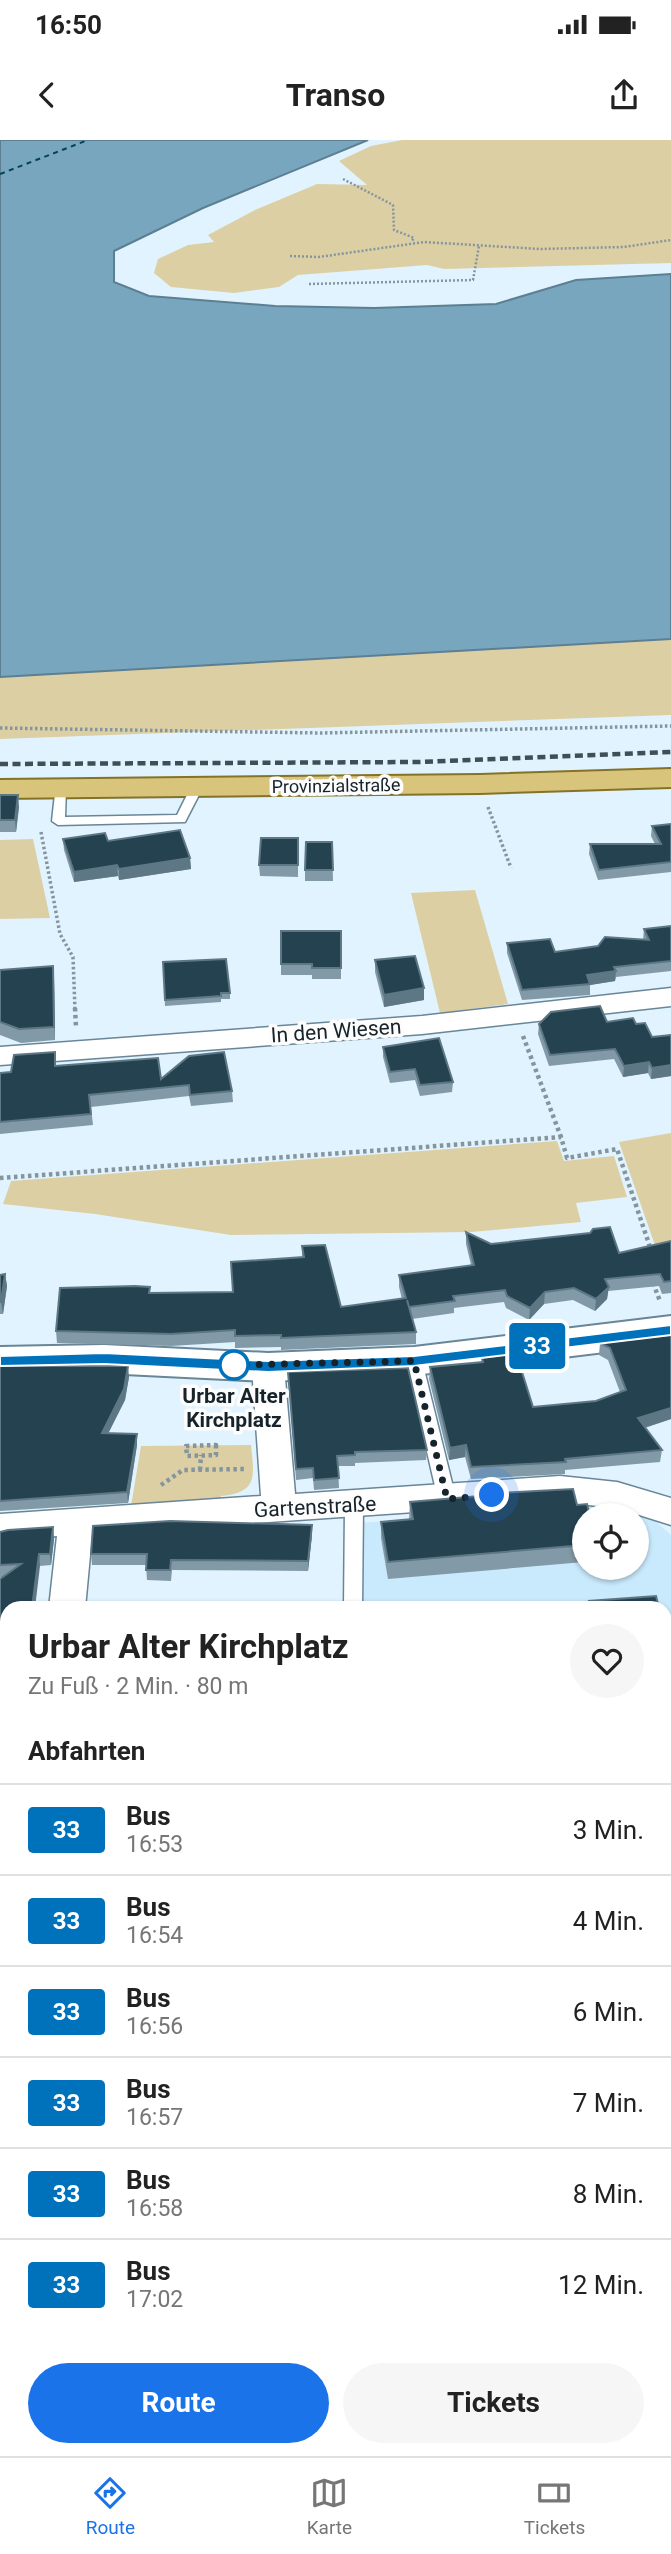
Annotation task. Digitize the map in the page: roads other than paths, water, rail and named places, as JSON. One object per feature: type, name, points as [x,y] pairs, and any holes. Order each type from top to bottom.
[{"type":"main road","name":"Provinzialstraße","points":[[0,789],[480,784],[671,778]]},
{"type":"street","name":"In den Wiesen","points":[[0,1056],[422,1025],[671,997]]},
{"type":"street","points":[[0,1361],[104,1359],[268,1367],[414,1361],[666,1317]]},
{"type":"street","points":[[268,1367],[279,1509]]},
{"type":"street","name":"Gartenstraße","points":[[0,1527],[150,1516],[355,1506],[561,1489],[593,1490],[629,1497],[671,1512]]},
{"type":"street","points":[[68,1601],[76,1522]]},
{"type":"lane","points":[[414,1361],[447,1499]]},
{"type":"lane","points":[[353,1601],[355,1506]]},
{"type":"railway","points":[[0,764],[420,762],[671,752]]},
{"type":"place","name":"Urbar Alter Kirchplatz","points":[[234,1365]]}]
